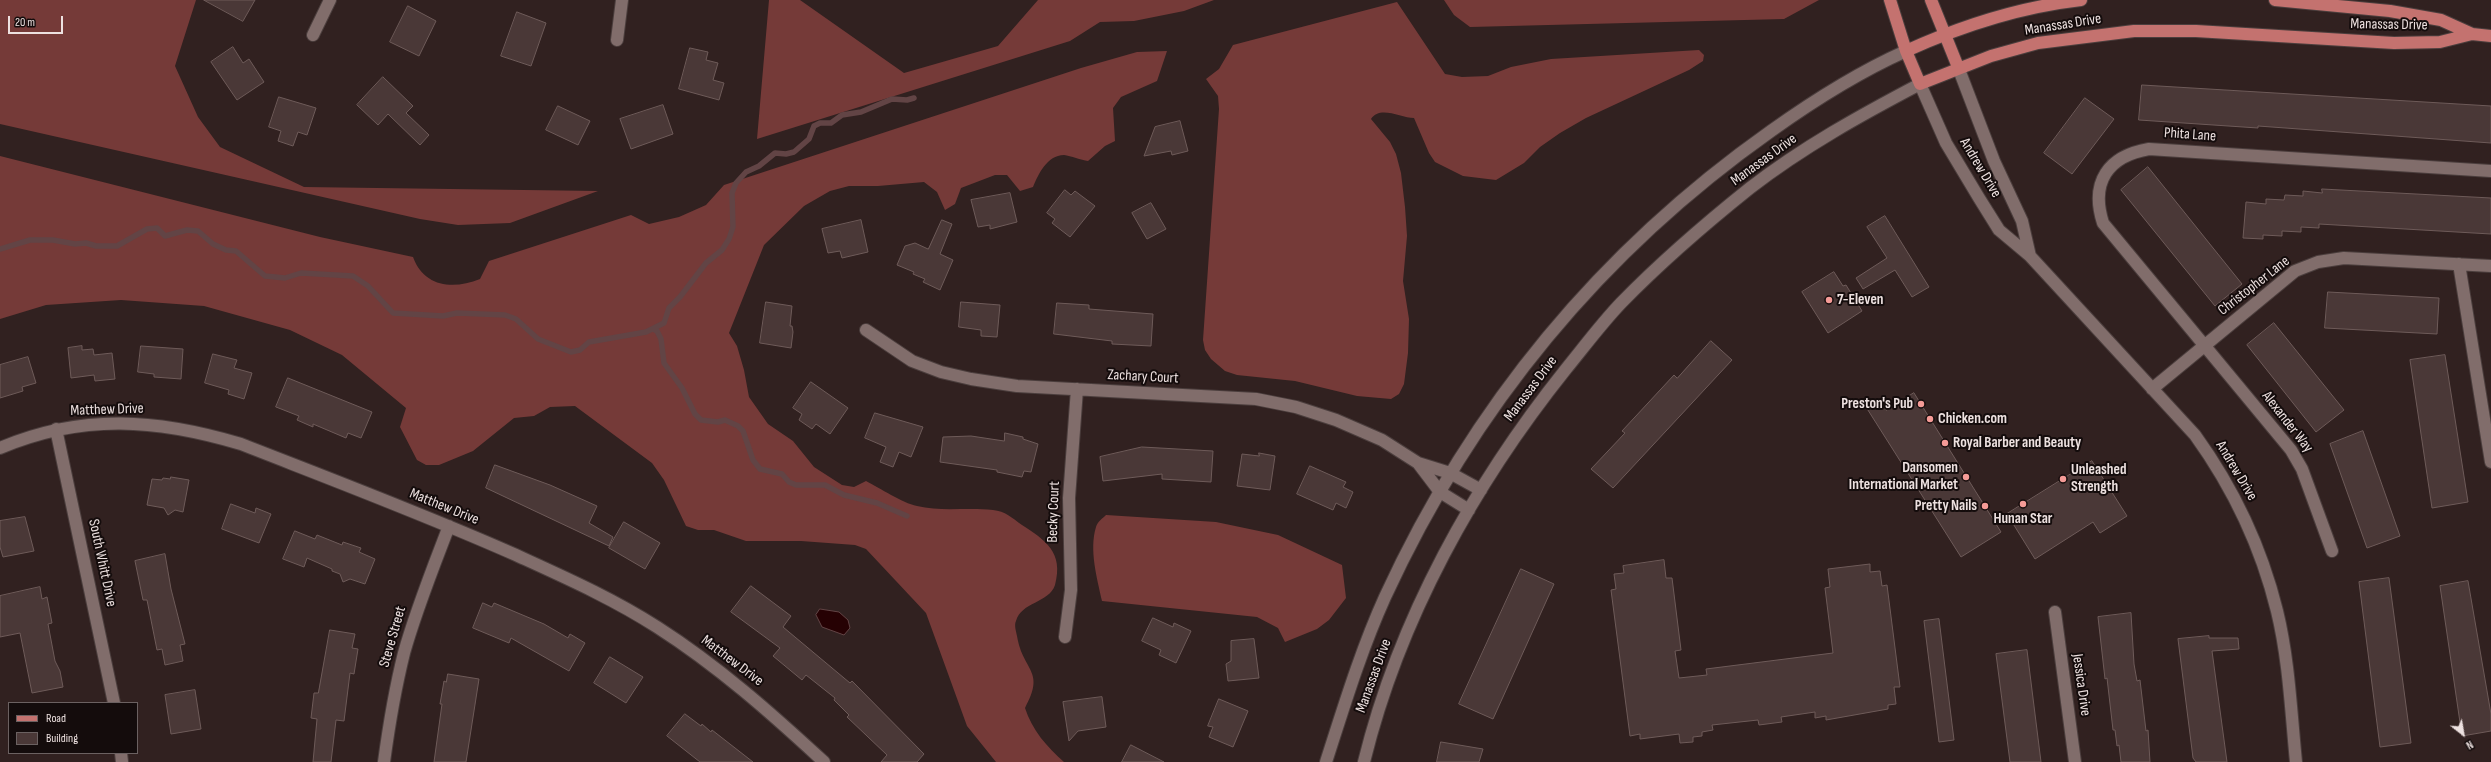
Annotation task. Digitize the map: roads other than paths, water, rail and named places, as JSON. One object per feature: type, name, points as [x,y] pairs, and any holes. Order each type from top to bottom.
[{"type":"main road","points":[[1890,0],[1906,51],[1920,84]]},
{"type":"main road","points":[[1930,0],[1958,67]]},
{"type":"main road","name":"Manassas Drive","points":[[1906,51],[1944,33],[2023,10],[2081,0]]},
{"type":"main road","name":"Manassas Drive","points":[[2275,0],[2390,11],[2441,20],[2472,34],[2491,36]]},
{"type":"main road","name":"Manassas Drive","points":[[1920,84],[1958,67],[2038,43],[2134,31],[2196,31],[2394,43],[2440,42],[2472,34]]},
{"type":"street","points":[[313,35],[330,0]]},
{"type":"street","points":[[617,40],[622,0]]},
{"type":"street","name":"Manassas Drive","points":[[1326,762],[1361,657],[1385,597],[1450,473],[1496,404],[1542,343],[1580,297],[1636,241],[1685,197],[1740,153],[1800,111],[1906,51]]},
{"type":"street","name":"Andrew Drive","points":[[1958,67],[1994,161],[2022,221],[2030,256]]},
{"type":"street","name":"Manassas Drive","points":[[1364,762],[1391,673],[1416,613],[1469,510],[1538,404],[1620,304],[1664,261],[1728,206],[1781,166],[1821,138],[1920,84]]},
{"type":"street","name":"Andrew Drive","points":[[1920,84],[1946,143],[1999,230],[2030,256],[2195,436],[2218,468],[2234,496],[2258,549],[2277,612],[2282,639],[2296,762]]},
{"type":"street","name":"Phita Lane","points":[[2205,346],[2103,223],[2099,210],[2098,195],[2102,178],[2109,168],[2122,157],[2149,149],[2491,171]]},
{"type":"street","name":"Christopher Lane","points":[[2152,389],[2295,271],[2318,262],[2344,258],[2491,266]]},
{"type":"street","points":[[2459,264],[2491,462]]},
{"type":"street","name":"Zachary Court","points":[[866,330],[912,361],[941,372],[971,379],[1018,386],[1256,399],[1296,407],[1336,420],[1382,440],[1418,463],[1450,473],[1481,490]]},
{"type":"street","name":"Alexander Way","points":[[2205,346],[2298,460],[2332,551]]},
{"type":"street","name":"Becky Court","points":[[1065,637],[1070,590],[1069,498],[1077,389]]},
{"type":"street","name":"Matthew Drive","points":[[0,448],[56,429],[92,423],[129,422],[168,426],[209,434],[241,444],[449,526],[597,592],[656,626],[732,680],[824,762]]},
{"type":"street","name":"South Whitt Drive","points":[[56,429],[114,702]]},
{"type":"street","name":"Zachary Court","points":[[1418,463],[1440,492],[1469,510]]},
{"type":"street","name":"Steve Street","points":[[384,762],[391,710],[404,653],[418,608],[449,526]]},
{"type":"street","name":"Jessica Drive","points":[[2055,612],[2075,762]]},
{"type":"waterway","points":[[0,249],[30,240],[53,240],[75,244],[86,243],[96,246],[117,246],[147,229],[157,228],[165,236],[187,230],[198,231],[213,244],[226,250],[236,251],[265,276],[285,278],[301,273],[353,276],[368,286],[393,313],[443,316],[457,313],[505,315],[516,319],[538,339],[571,352],[580,350],[589,342],[646,332],[664,323],[669,308],[680,297],[706,263],[722,250],[729,239],[733,227],[732,193],[736,183],[746,172],[759,166],[775,153],[786,154],[794,152],[809,139],[814,126],[820,123],[831,123],[842,115],[861,112],[892,99],[907,100],[914,98]]},
{"type":"waterway","points":[[653,329],[657,331],[661,339],[664,363],[682,388],[695,414],[701,420],[718,422],[725,420],[738,426],[743,431],[753,460],[760,469],[782,474],[789,482],[796,485],[825,485],[844,495],[877,503],[907,516]]},
{"type":"place","name":"7-Eleven","points":[[1829,300]]},
{"type":"place","name":"Preston's Pub","points":[[1921,404]]},
{"type":"place","name":"Chicken.com","points":[[1930,419]]},
{"type":"place","name":"Royal Barber and Beauty","points":[[1945,443]]},
{"type":"place","name":"Dansomen International Market","points":[[1966,477]]},
{"type":"place","name":"Unleashed Strength","points":[[2063,479]]},
{"type":"place","name":"Hunan Star","points":[[2023,504]]},
{"type":"place","name":"Pretty Nails","points":[[1985,506]]}]
